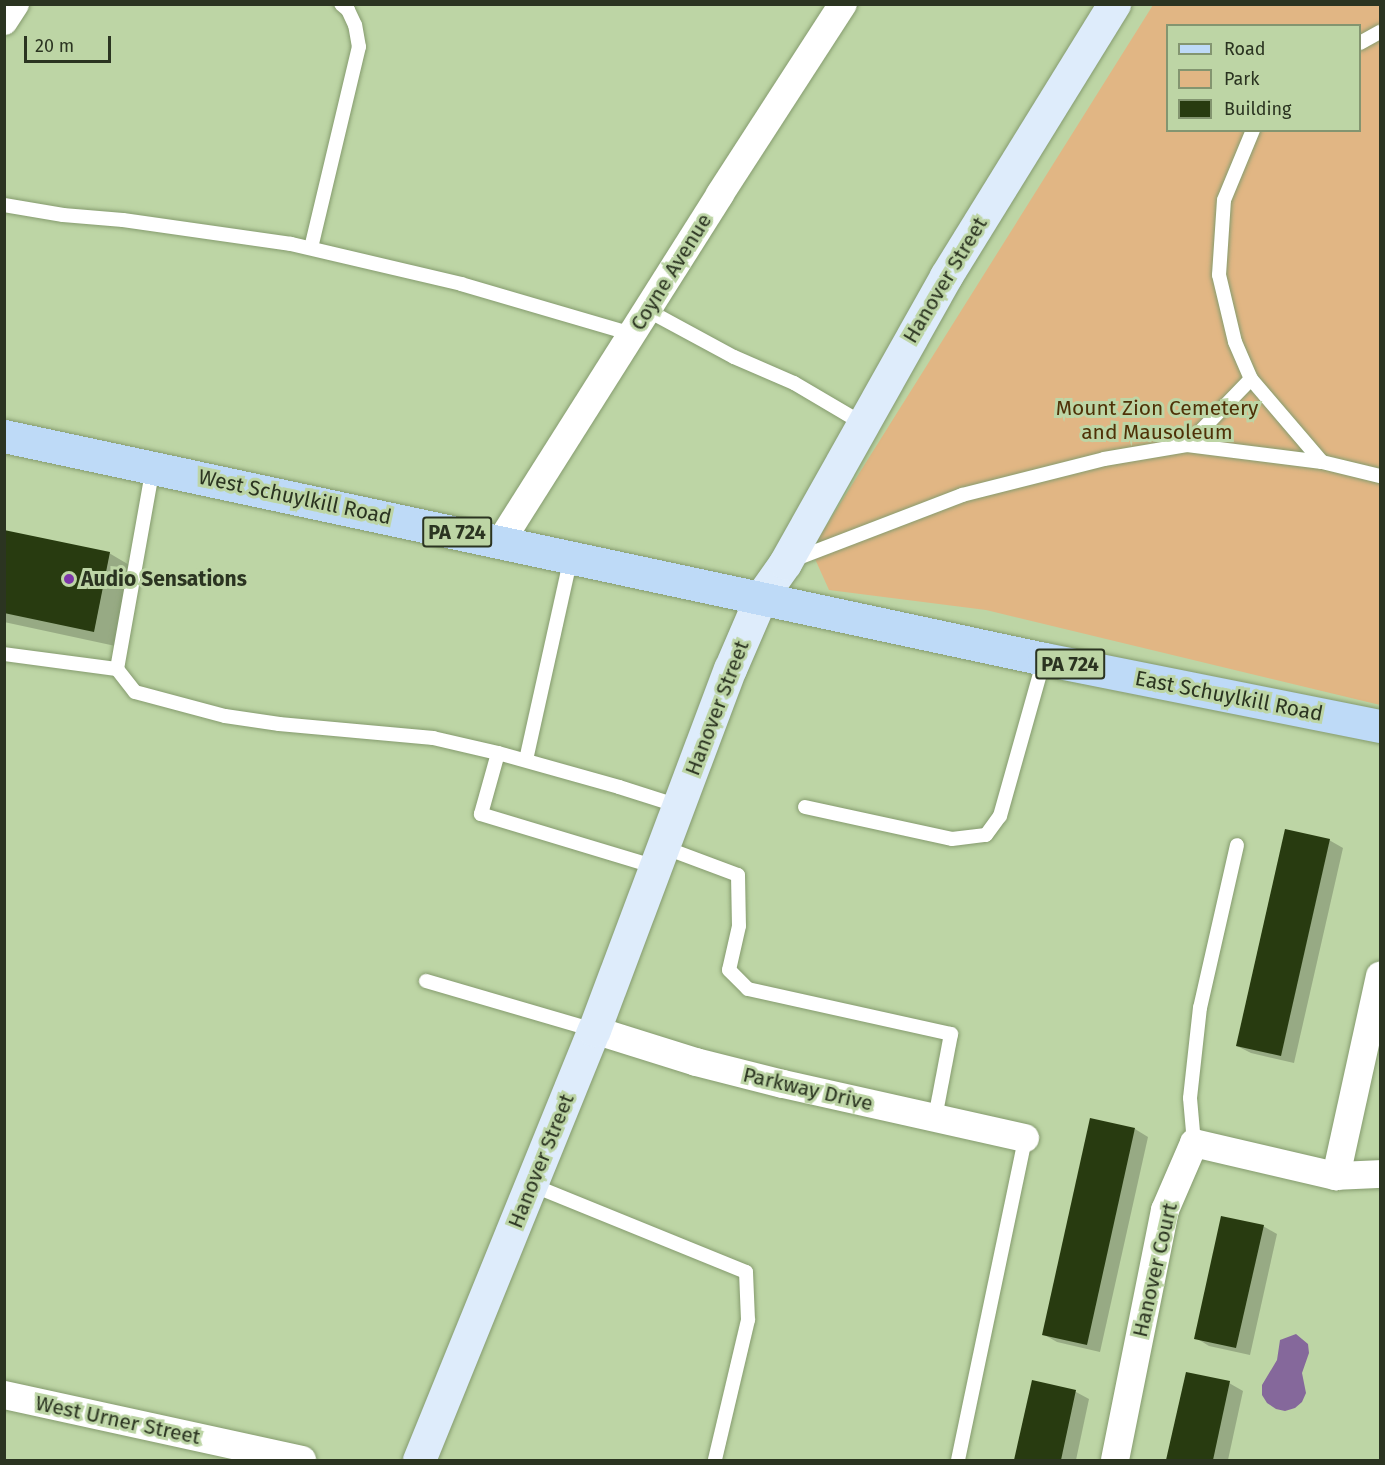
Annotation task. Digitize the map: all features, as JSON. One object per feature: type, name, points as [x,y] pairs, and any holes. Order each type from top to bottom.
[{"type":"main road","name":"Hanover Street","points":[[419,1461],[594,1030],[730,669],[761,597],[786,563],[946,276],[1114,4]]},
{"type":"main road","name":"West Schuylkill Road","points":[[4,436],[761,597]]},
{"type":"main road","name":"East Schuylkill Road","points":[[761,597],[1044,659],[1380,726]]},
{"type":"street","points":[[4,21],[15,4]]},
{"type":"street","name":"Coyne Avenue","points":[[501,541],[843,4]]},
{"type":"street","points":[[1336,1176],[1380,976]]},
{"type":"street","name":"Parkway Drive","points":[[594,1030],[696,1062],[1025,1138]]},
{"type":"street","points":[[1194,1143],[1336,1176],[1380,1174]]},
{"type":"street","name":"Hanover Court","points":[[1114,1461],[1165,1210],[1194,1143]]},
{"type":"street","name":"West Urner Street","points":[[4,1395],[302,1461]]},
{"type":"lane","points":[[311,248],[359,48],[355,25],[348,10],[341,4]]},
{"type":"lane","points":[[1361,42],[1380,32]]},
{"type":"lane","points":[[1252,132],[1224,200],[1219,275],[1235,342],[1251,379],[1322,462]]},
{"type":"lane","points":[[4,205],[311,248],[460,284],[632,334]]},
{"type":"lane","points":[[647,310],[734,357],[794,383],[862,423]]},
{"type":"lane","points":[[1187,445],[1251,379]]},
{"type":"lane","points":[[786,563],[962,495],[1104,459],[1187,445],[1322,462],[1380,476]]},
{"type":"lane","points":[[117,669],[153,467]]},
{"type":"lane","points":[[526,760],[571,556]]},
{"type":"lane","points":[[4,654],[117,669],[135,692],[225,716],[279,724],[433,738],[526,760],[679,806]]},
{"type":"lane","points":[[805,807],[952,839],[986,835],[999,816],[1044,659]]},
{"type":"lane","points":[[498,753],[481,814],[738,874],[739,926],[729,970],[748,989],[951,1034],[935,1118]]},
{"type":"lane","points":[[1194,1143],[1190,1098],[1200,1008],[1238,845]]},
{"type":"lane","points":[[426,981],[594,1030]]},
{"type":"lane","points":[[958,1461],[1025,1138]]},
{"type":"lane","points":[[531,1185],[746,1272],[748,1320],[715,1461]]},
{"type":"green space","name":"Mount Zion Cemetery and Mausoleum","points":[[1153,5],[1380,5],[1380,705],[986,610],[829,590],[811,550]]},
{"type":"shaded area","points":[[1296,1334],[1308,1344],[1309,1353],[1302,1373],[1306,1393],[1302,1402],[1295,1408],[1285,1411],[1276,1409],[1267,1403],[1262,1395],[1262,1385],[1277,1360],[1280,1340]]},
{"type":"building","points":[[4,530],[110,552],[94,632],[4,613]]},
{"type":"building","points":[[1285,829],[1330,839],[1281,1056],[1236,1046]]},
{"type":"building","points":[[1090,1118],[1135,1128],[1087,1345],[1042,1335]]},
{"type":"building","points":[[1221,1216],[1264,1225],[1236,1348],[1194,1339]]},
{"type":"building","points":[[1186,1372],[1230,1381],[1213,1460],[1166,1460]]},
{"type":"building","points":[[1032,1380],[1076,1390],[1061,1460],[1014,1460]]},
{"type":"place","name":"Audio Sensations","points":[[69,579]]}]
